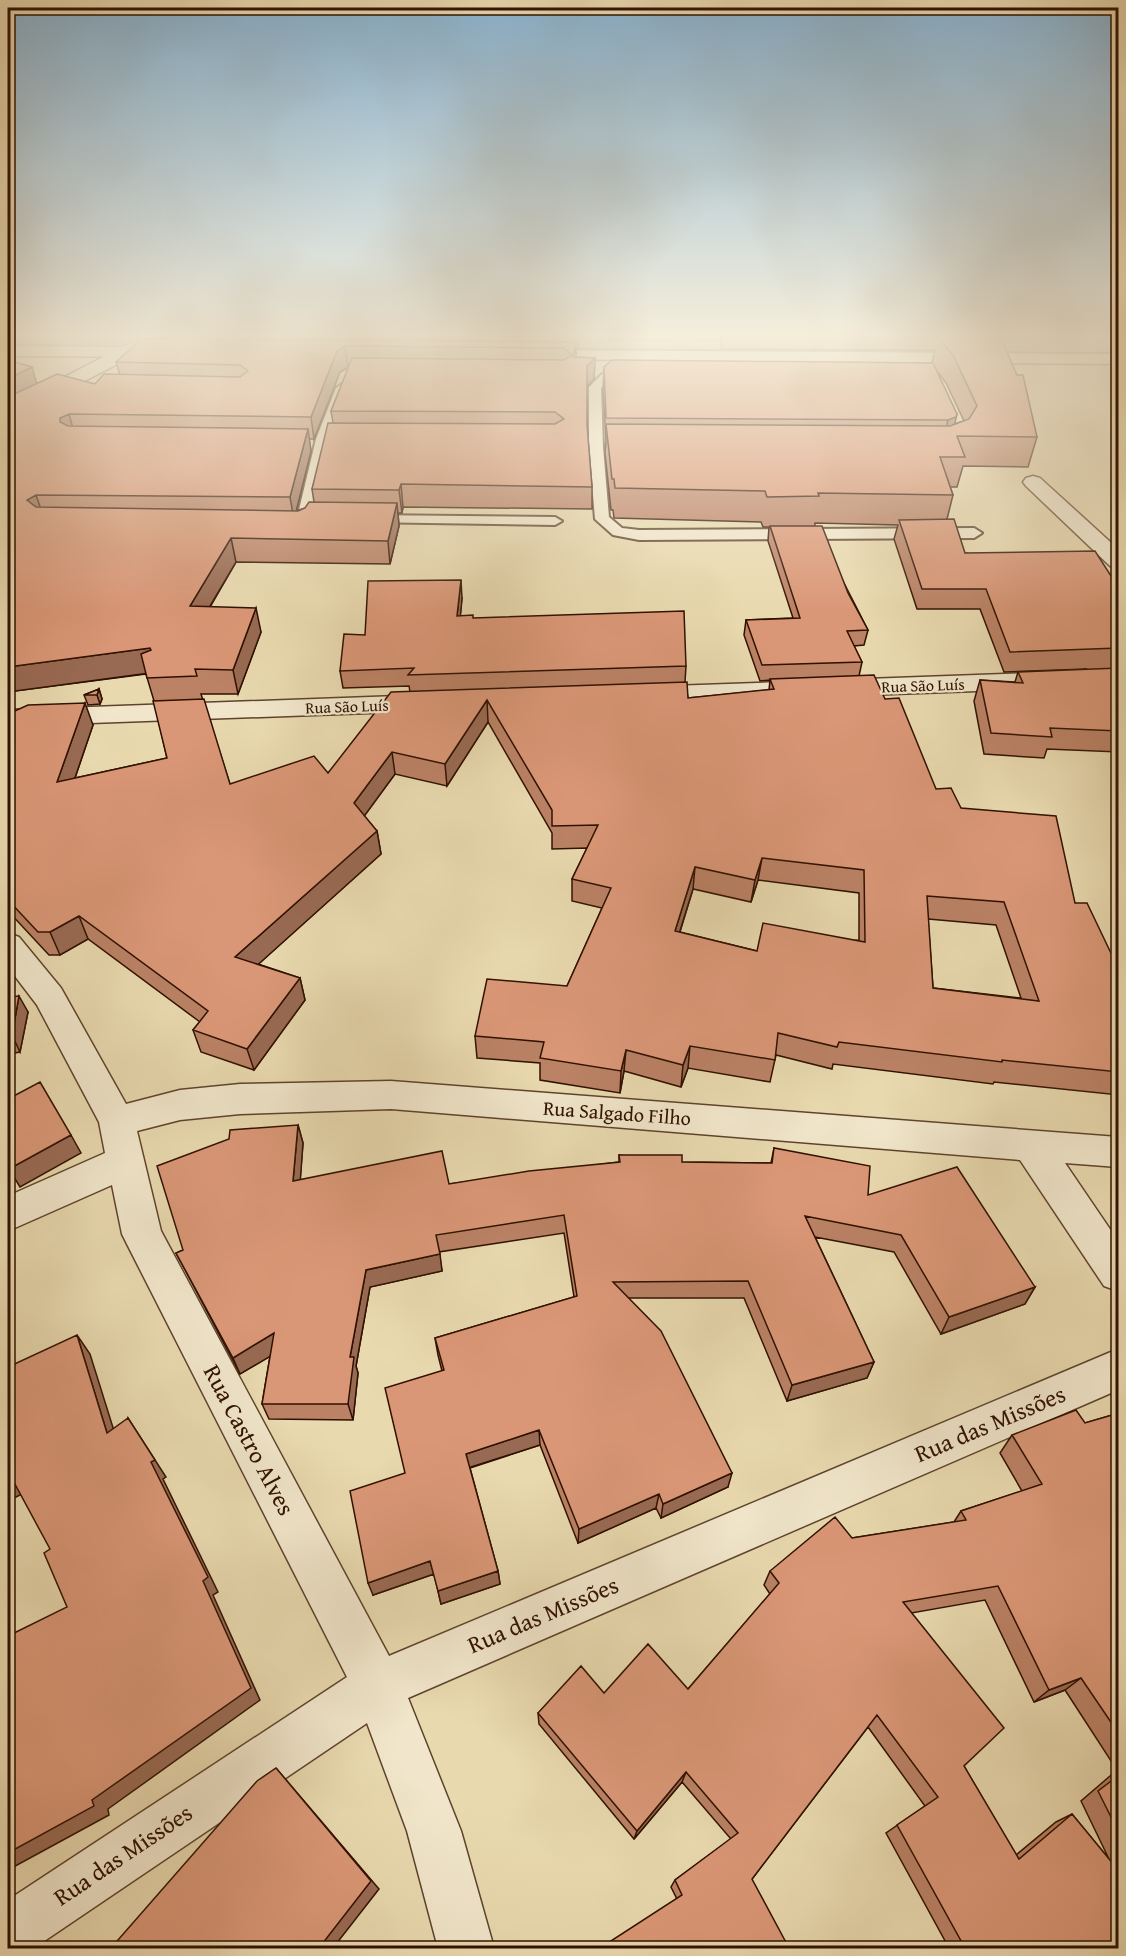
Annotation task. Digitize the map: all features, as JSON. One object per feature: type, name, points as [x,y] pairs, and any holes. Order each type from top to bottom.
[{"type":"street","points":[[1033,482],[1119,561]]},
{"type":"street","name":"Rua São Luís","points":[[617,696],[1119,678]]},
{"type":"street","name":"Rua São Luís","points":[[8,718],[450,702]]},
{"type":"street","name":"Rua Castro Alves","points":[[8,945],[49,997],[121,1141],[142,1234],[378,1686],[434,1832],[466,1948]]},
{"type":"street","name":"Rua Salgado Filho","points":[[8,1214],[180,1105],[240,1099],[390,1095],[1119,1152]]},
{"type":"street","points":[[1031,1145],[1119,1272]]},
{"type":"street","name":"Rua das Missões","points":[[8,1934],[378,1686],[1119,1369]]},
{"type":"lane","points":[[279,526],[302,527],[310,518],[322,442],[328,427]]},
{"type":"lane","points":[[600,427],[602,447],[602,519],[618,532],[639,535],[974,533]]},
{"type":"lane","points":[[352,519],[555,521]]},
{"type":"building","points":[[8,427],[308,429],[290,497],[36,495],[27,500],[36,507],[298,511],[305,508],[309,502],[397,503],[388,541],[231,538],[190,606],[256,608],[233,670],[195,669],[197,676],[147,678],[141,654],[151,650],[150,648],[8,667]]},
{"type":"building","points":[[327,427],[587,427],[592,487],[401,484],[399,490],[312,489]]},
{"type":"building","points":[[606,427],[1035,427],[1037,437],[957,436],[965,457],[940,457],[953,495],[818,493],[819,496],[767,497],[765,491],[615,488],[614,479],[612,479]]},
{"type":"building","points":[[954,519],[965,553],[1095,551],[1111,576],[1119,576],[1119,648],[1010,652],[986,589],[922,589],[899,520]]},
{"type":"building","points":[[770,526],[822,526],[848,593],[868,630],[847,631],[862,662],[762,665],[746,620],[800,618]]},
{"type":"building","points":[[461,580],[457,616],[473,615],[473,618],[684,611],[686,666],[408,675],[414,668],[340,671],[344,634],[365,635],[368,581]]},
{"type":"building","points":[[1119,668],[1119,731],[1050,728],[1052,737],[991,733],[980,680],[1023,683],[1018,672]]},
{"type":"building","points":[[874,675],[885,699],[899,698],[936,789],[951,788],[961,808],[1056,816],[1075,903],[1087,903],[1119,970],[1119,1072],[1002,1060],[1002,1062],[839,1042],[837,1047],[778,1033],[775,1060],[690,1046],[683,1065],[626,1050],[621,1071],[540,1058],[544,1042],[475,1036],[487,979],[567,986],[611,888],[572,879],[598,825],[552,826],[552,810],[487,700],[445,764],[392,752],[354,803],[377,831],[235,957],[300,978],[247,1049],[193,1030],[208,1011],[79,916],[50,932],[38,932],[8,900],[8,714],[28,705],[85,703],[57,782],[167,758],[153,701],[204,699],[230,784],[314,756],[328,773],[391,692],[687,682],[688,698],[774,689],[770,679]],"holes":[[[762,858],[864,870],[865,942],[763,923],[757,951],[675,931],[695,867],[755,880]],[[927,896],[1004,902],[1039,1001],[933,988]]]},
{"type":"building","points":[[99,689],[97,695],[84,695]]},
{"type":"building","points":[[19,996],[12,1035],[8,1036],[8,997]]},
{"type":"building","points":[[40,1082],[71,1135],[9,1169],[8,1099]]},
{"type":"building","points":[[298,1125],[293,1181],[442,1151],[449,1184],[529,1171],[620,1162],[619,1155],[682,1155],[682,1162],[772,1163],[774,1148],[870,1166],[868,1195],[957,1167],[1035,1287],[949,1317],[901,1235],[805,1216],[874,1362],[792,1385],[748,1281],[613,1282],[661,1331],[732,1473],[663,1504],[659,1494],[579,1529],[539,1430],[466,1454],[498,1571],[438,1591],[430,1561],[368,1583],[350,1491],[405,1473],[385,1388],[444,1370],[435,1338],[577,1296],[564,1215],[436,1235],[440,1254],[366,1270],[350,1357],[354,1357],[348,1404],[262,1404],[274,1333],[233,1358],[176,1253],[183,1250],[157,1166],[229,1139],[230,1130]]},
{"type":"building","points":[[77,1335],[107,1433],[128,1418],[155,1460],[151,1462],[208,1577],[203,1581],[251,1688],[92,1800],[94,1806],[8,1853],[8,1636],[67,1607],[44,1553],[50,1549],[10,1475],[8,1477],[8,1367]]},
{"type":"building","points":[[1076,1410],[1085,1423],[1119,1413],[1119,1734],[1081,1678],[1049,1690],[998,1586],[903,1602],[1004,1728],[964,1766],[1019,1859],[1072,1814],[1119,1871],[1119,1948],[965,1948],[897,1825],[938,1797],[877,1715],[752,1879],[789,1948],[600,1948],[682,1895],[675,1880],[738,1833],[686,1772],[637,1831],[538,1713],[581,1666],[604,1693],[648,1644],[688,1689],[779,1583],[770,1571],[835,1517],[852,1538],[966,1520],[961,1511],[1042,1484],[1012,1435]]},
{"type":"building","points":[[276,1768],[371,1881],[319,1948],[111,1948],[257,1781]]},
{"type":"building","points":[[1119,1775],[1119,1833],[1098,1791]]}]
